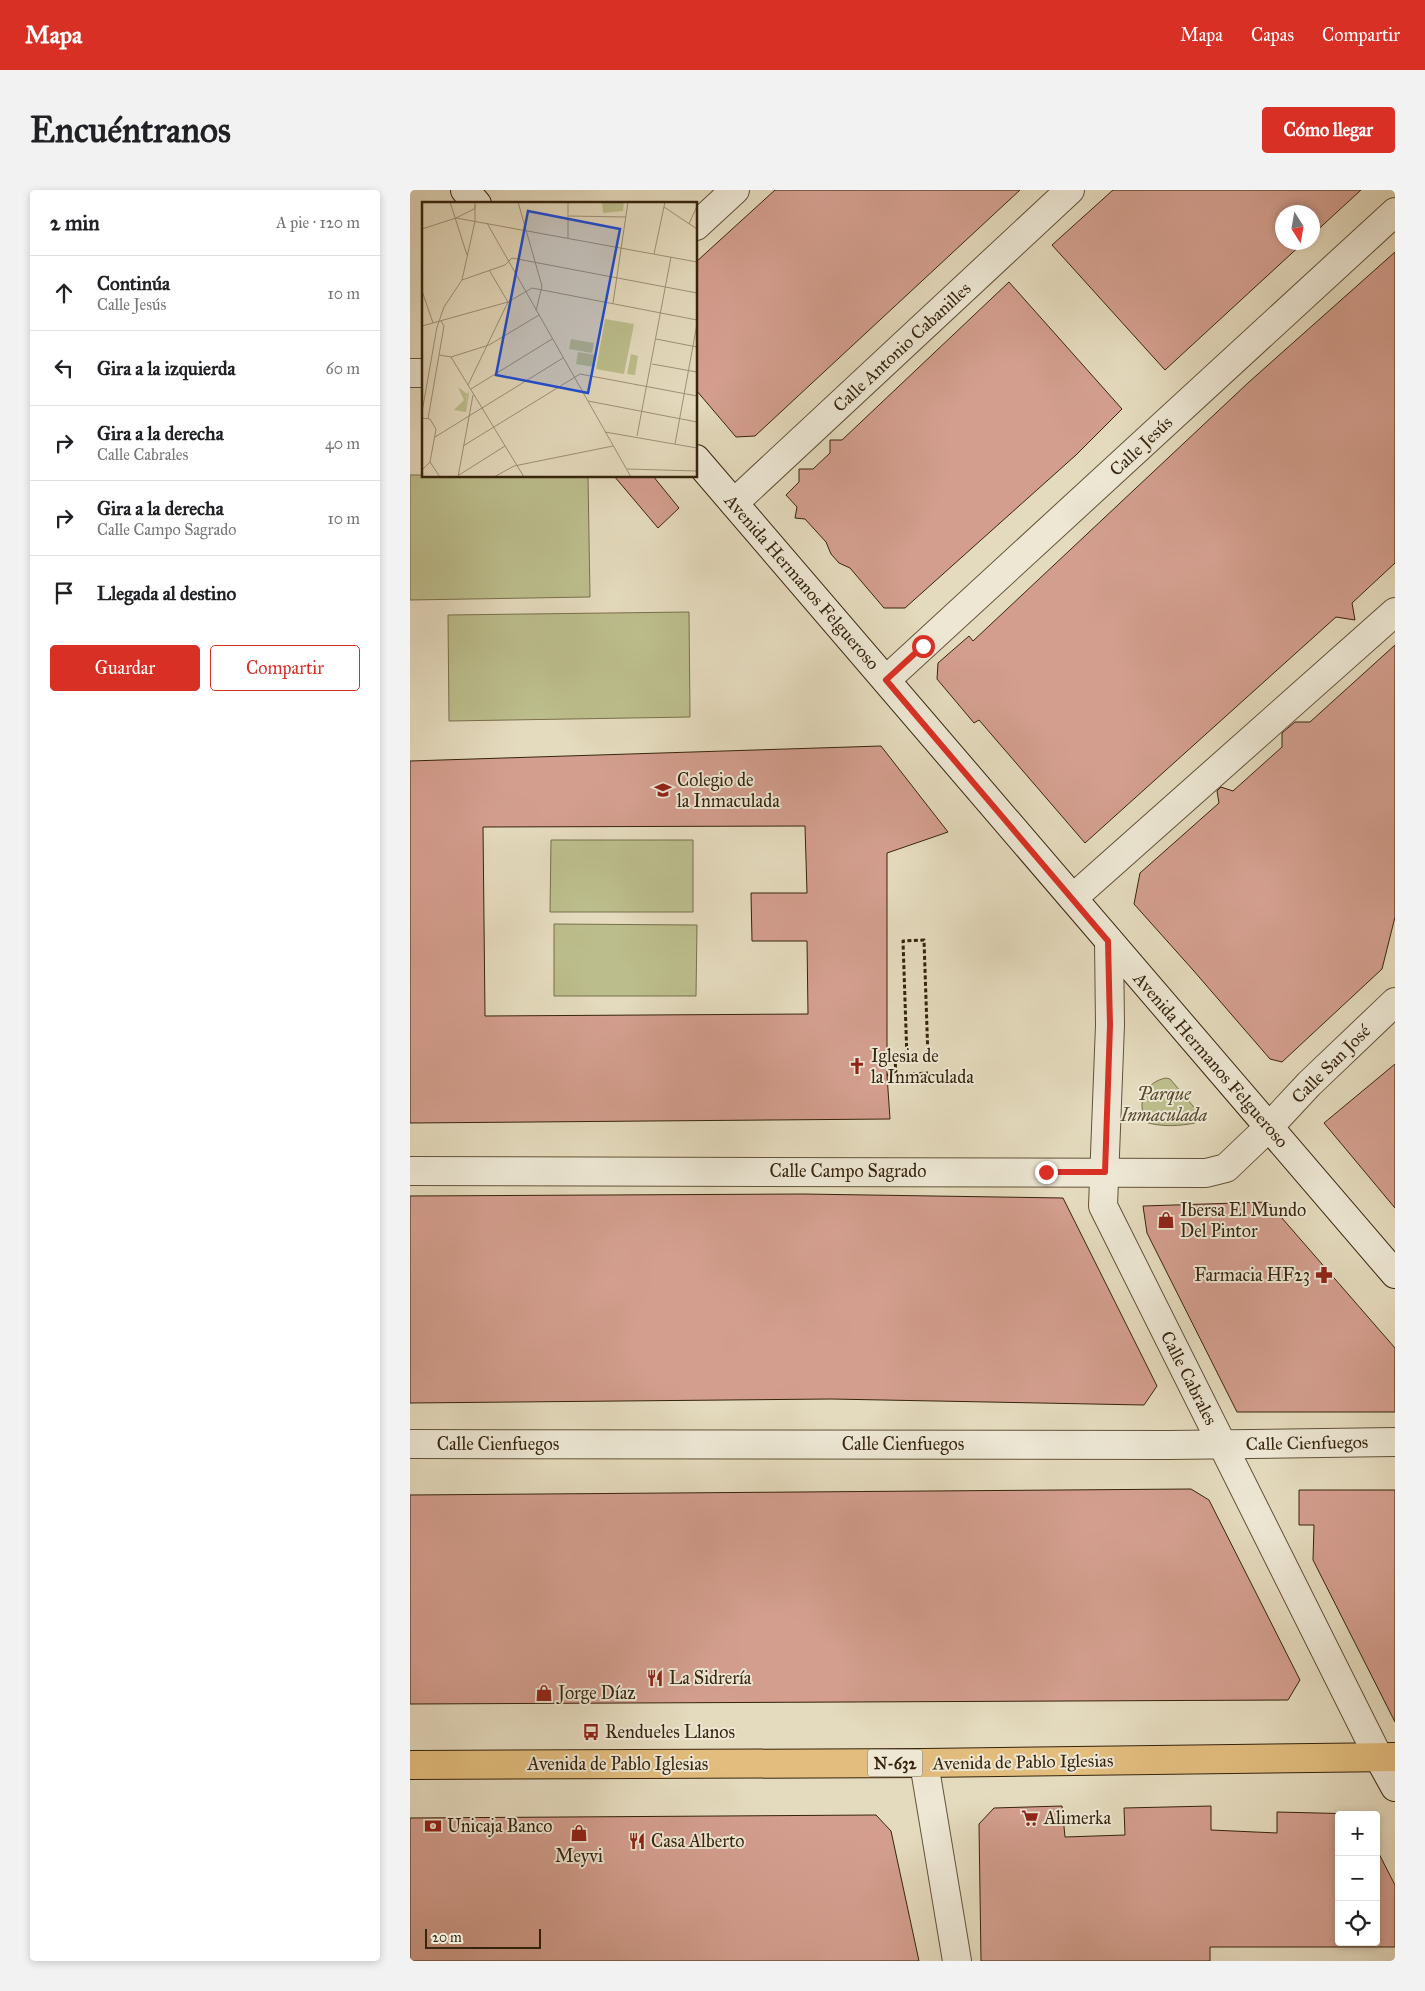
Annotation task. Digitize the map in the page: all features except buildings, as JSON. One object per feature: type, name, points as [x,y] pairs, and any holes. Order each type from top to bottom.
[{"type":"main road","name":"Avenida de Pablo Iglesias","points":[[410,1765],[924,1763],[1387,1757]]},
{"type":"street","points":[[465,190],[475,202]]},
{"type":"street","points":[[698,224],[735,190]]},
{"type":"street","name":"Calle Antonio Cabanilles","points":[[734,503],[1070,190]]},
{"type":"street","name":"Calle Jesús","points":[[886,680],[1395,212]]},
{"type":"street","name":"Avenida Hermanos Felgueroso","points":[[698,461],[1395,1274]]},
{"type":"street","points":[[1073,898],[1395,612]]},
{"type":"street","name":"Calle Cabrales","points":[[1108,941],[1110,1025],[1103,1206],[1222,1444],[1387,1757],[1395,1787]]},
{"type":"street","name":"Calle San José","points":[[1269,1127],[1309,1084],[1395,1002]]},
{"type":"street","name":"Calle Campo Sagrado","points":[[410,1171],[1206,1173],[1226,1168],[1269,1127]]},
{"type":"street","name":"Calle Cienfuegos","points":[[410,1444],[1222,1444],[1395,1442]]},
{"type":"street","points":[[924,1763],[957,1961]]},
{"type":"path","points":[[896,1074],[895,1059],[907,1059],[903,941],[924,940],[928,1058]]},
{"type":"path","points":[[887,1074],[928,1072]]},
{"type":"green space","points":[[410,475],[422,475],[422,478],[588,478],[590,597],[410,600]]},
{"type":"green space","points":[[689,612],[690,717],[449,721],[448,615]]},
{"type":"green space","points":[[551,840],[693,840],[693,912],[550,912]]},
{"type":"green space","points":[[554,924],[697,925],[696,996],[554,996]]},
{"type":"green space","name":"Parque Inmaculada","points":[[1166,1078],[1170,1079],[1199,1113],[1195,1123],[1172,1126],[1148,1123],[1142,1109],[1144,1095],[1152,1084]]},
{"type":"place","name":"Colegio de la Inmaculada","points":[[663,790]]},
{"type":"place","name":"Iglesia de la Inmaculada","points":[[857,1066]]},
{"type":"place","name":"Ibersa El Mundo Del Pintor","points":[[1166,1220]]},
{"type":"place","name":"Farmacia HF23","points":[[1324,1275]]},
{"type":"place","name":"La Sidrería","points":[[655,1678]]},
{"type":"place","name":"Jorge Díaz","points":[[544,1693]]},
{"type":"place","name":"Rendueles Llanos","points":[[591,1732]]},
{"type":"place","name":"Alimerka","points":[[1030,1818]]},
{"type":"place","name":"Unicaja Banco","points":[[433,1826]]},
{"type":"place","name":"Meyvi","points":[[579,1833]]},
{"type":"place","name":"Casa Alberto","points":[[637,1841]]},
{"type":"route","points":[[923,646],[886,680],[1093,921],[1108,941],[1110,1025],[1105,1172],[1046,1172]]}]
